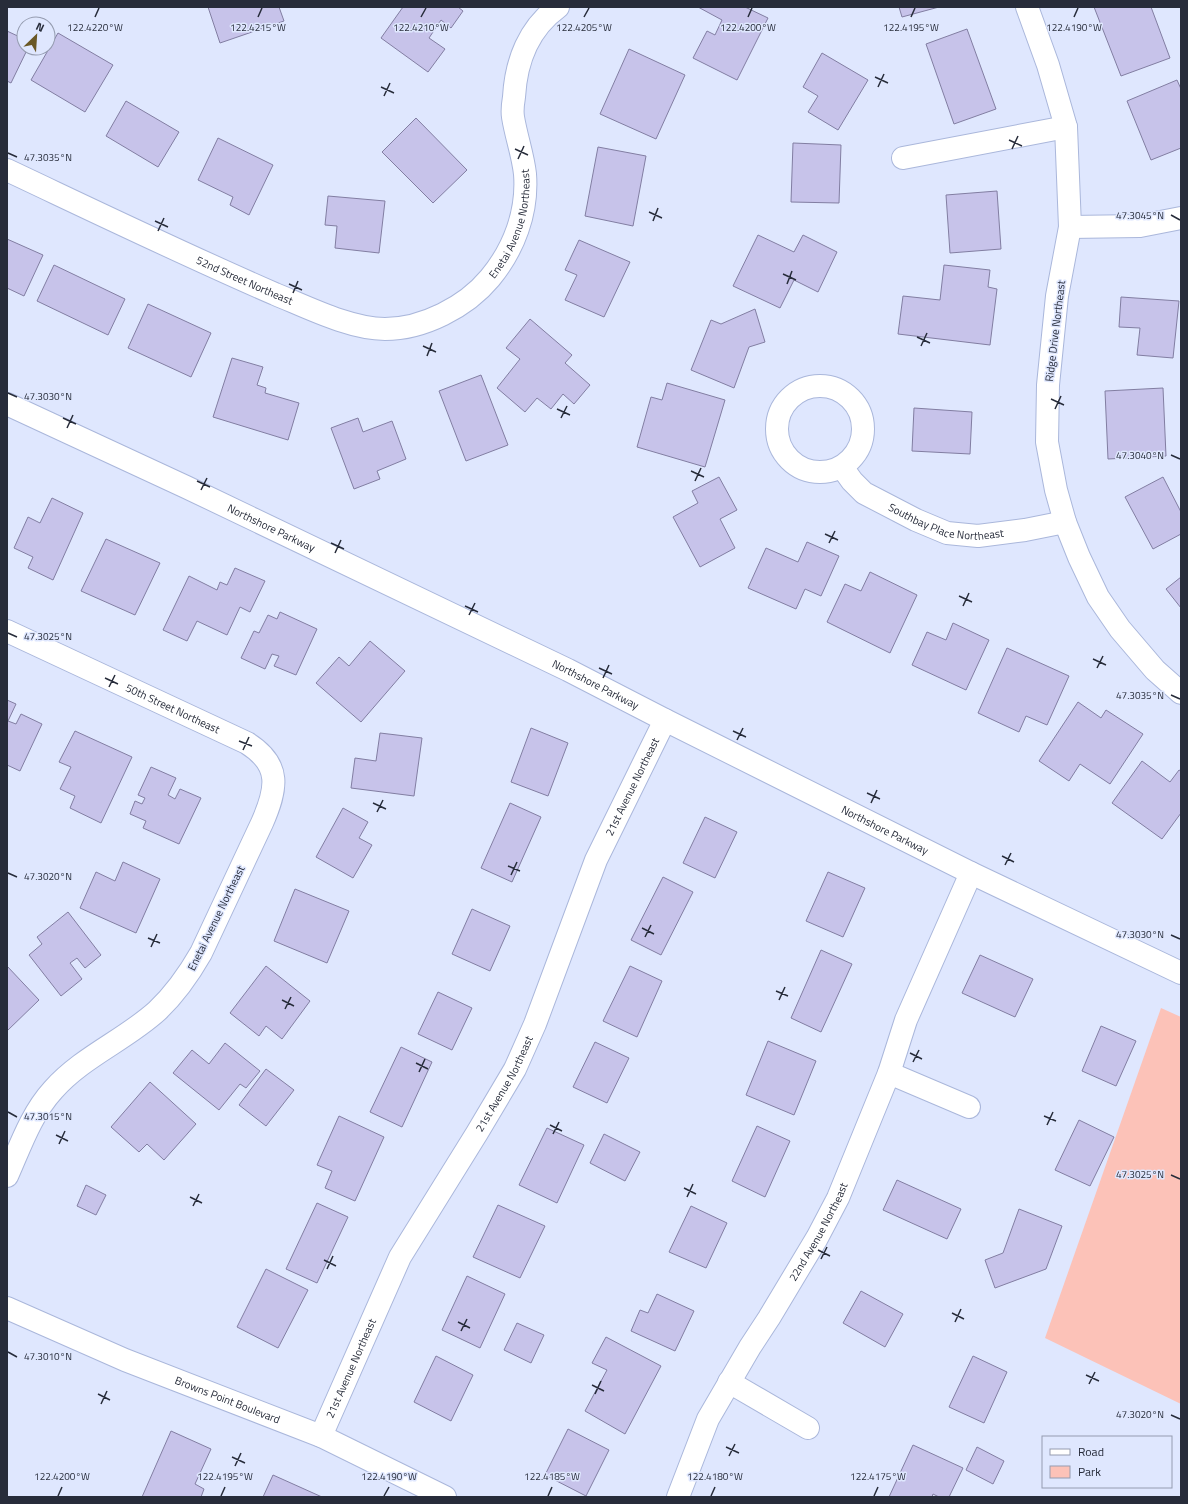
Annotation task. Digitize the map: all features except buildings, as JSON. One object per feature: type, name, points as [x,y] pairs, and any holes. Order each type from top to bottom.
[{"type":"street","name":"Enetai Avenue Northeast","points":[[484,285],[500,265],[520,226],[524,199],[525,174],[513,115],[514,82],[517,68],[532,34],[558,7]]},
{"type":"street","name":"Ridge Drive Northeast","points":[[1027,7],[1048,65],[1066,128],[1070,227],[1057,296],[1048,386],[1047,442],[1056,490],[1065,522],[1079,557],[1098,597],[1120,629],[1155,670],[1181,693]]},
{"type":"street","points":[[903,158],[1066,128]]},
{"type":"street","name":"52nd Street Northeast","points":[[7,170],[251,284],[318,312],[353,324],[384,329],[406,328],[439,316],[467,300],[484,285]]},
{"type":"street","points":[[1070,227],[1140,226],[1181,218]]},
{"type":"street","name":"Northshore Parkway","points":[[7,404],[186,487],[560,666],[971,873],[1181,973]]},
{"type":"street","name":"Southbay Place Northeast","points":[[842,467],[864,493],[916,520],[948,533],[978,536],[1025,530],[1065,522]]},
{"type":"street","name":"50th Street Northeast","points":[[7,631],[240,739],[259,751],[268,761]]},
{"type":"street","name":"21st Avenue Northeast","points":[[321,1436],[400,1258],[515,1070],[535,1024],[596,860],[665,720]]},
{"type":"street","name":"Enetai Avenue Northeast","points":[[7,1176],[34,1117],[53,1090],[78,1068],[156,1011],[170,997],[190,972],[201,953],[268,810],[273,794],[274,782],[272,770],[268,761]]},
{"type":"street","name":"22nd Avenue Northeast","points":[[678,1497],[708,1419],[817,1238],[838,1198],[889,1073],[906,1020],[971,873]]},
{"type":"street","points":[[889,1073],[969,1107]]},
{"type":"street","name":"Browns Point Boulevard","points":[[7,1308],[124,1360],[321,1436],[445,1497]]},
{"type":"street","points":[[729,1382],[808,1428]]},
{"type":"green space","points":[[1161,1008],[1181,1017],[1181,1404],[1045,1338]]}]
